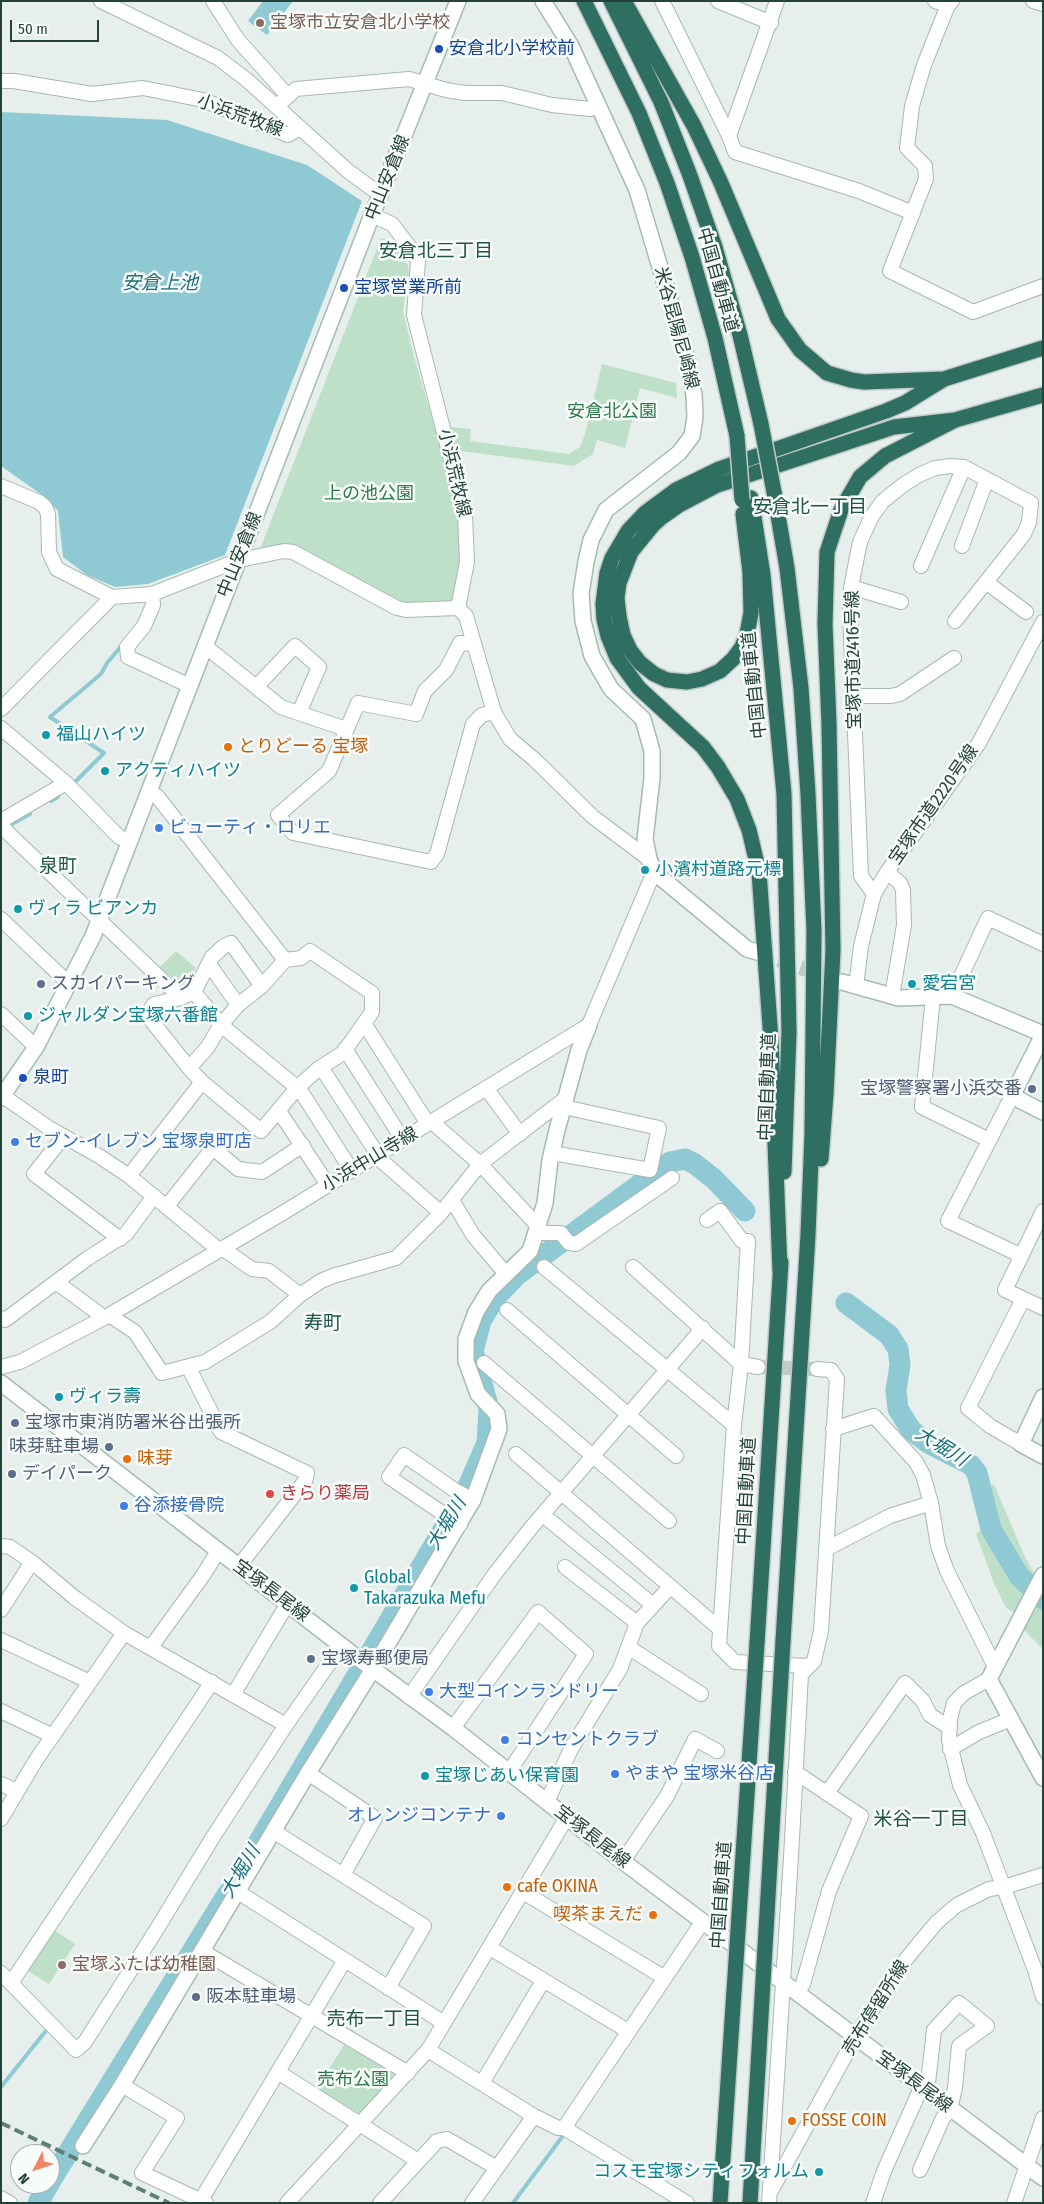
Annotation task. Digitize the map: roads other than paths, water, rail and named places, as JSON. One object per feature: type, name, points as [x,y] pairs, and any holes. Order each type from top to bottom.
[{"type":"highway","name":"中国自動車道","points":[[584,1],[639,112],[667,183],[692,257],[715,338],[737,436],[746,499],[762,575],[784,794],[790,1032],[780,1271],[720,2203]]},
{"type":"highway","name":"中国自動車道","points":[[611,1],[661,102],[689,173],[715,247],[738,326],[761,424],[787,568],[801,688],[808,794],[814,931],[812,1134],[803,1337],[750,2203]]},
{"type":"highway","points":[[624,1],[694,126],[721,183],[778,319],[800,350],[816,366],[827,373],[851,380],[864,382],[944,379]]},
{"type":"highway","points":[[780,1271],[770,1030],[759,872],[749,830],[737,799],[718,767],[703,747],[639,688],[617,658],[608,636],[604,619],[604,589],[612,558],[628,531],[645,513],[676,490],[719,469],[886,412],[905,403],[944,379],[1043,348]]},
{"type":"highway","points":[[746,499],[751,613],[747,634],[742,647],[733,659],[720,670],[702,679],[688,682],[667,680],[654,674],[640,663],[630,650],[623,635],[619,616],[619,583],[631,552],[657,521],[679,505],[715,486],[894,426],[955,420],[1043,395]]},
{"type":"highway","points":[[803,1337],[816,1216],[826,1094],[832,950],[830,734],[825,624],[827,552],[841,510],[860,477],[885,456],[955,420]]},
{"type":"street","points":[[101,1],[218,58],[277,106],[348,171],[381,194]]},
{"type":"street","points":[[213,1],[238,40],[287,95]]},
{"type":"street","name":"中山安倉線","points":[[2,1097],[36,1047],[100,920],[372,215],[458,1]]},
{"type":"street","name":"米谷昆陽尼崎線","points":[[543,1],[571,46],[646,215],[687,358],[694,395],[695,417],[692,436],[679,453],[606,510],[591,540],[581,593],[583,621],[592,656],[611,689],[642,720],[652,751],[652,778],[645,839],[651,865]]},
{"type":"street","points":[[662,1],[729,136],[735,152],[859,191],[913,213]]},
{"type":"street","points":[[718,1],[771,23]]},
{"type":"street","points":[[729,136],[771,23],[777,1]]},
{"type":"street","points":[[1033,1],[1043,4]]},
{"type":"street","points":[[945,2],[912,106],[907,148],[925,166],[926,179],[890,271],[973,312],[1043,286]]},
{"type":"street","points":[[277,106],[287,95],[296,89],[377,83],[409,78],[446,90],[502,93],[552,105],[590,109],[597,105]]},
{"type":"street","name":"小浜荒牧線","points":[[1,81],[14,81],[92,94],[143,88],[203,100],[288,135],[300,128]]},
{"type":"street","name":"小浜荒牧線","points":[[372,215],[392,224],[418,261],[414,316],[465,515],[467,562],[458,608]]},
{"type":"street","points":[[921,566],[964,467]]},
{"type":"street","name":"宝塚市道2416号線","points":[[874,894],[861,876],[850,614],[852,587],[860,542],[872,516],[883,501],[902,485],[935,468],[964,467],[1037,501]]},
{"type":"street","points":[[962,546],[987,479]]},
{"type":"street","points":[[1,486],[39,502],[45,507],[48,514],[49,552],[57,568],[112,597],[152,594],[239,560],[284,551],[293,552],[396,608],[406,610],[458,608],[466,616],[494,712],[510,739],[535,760],[593,817],[747,949],[757,952]]},
{"type":"street","points":[[955,621],[1024,534],[1037,501]]},
{"type":"street","points":[[986,582],[1026,612]]},
{"type":"street","points":[[852,587],[901,602]]},
{"type":"street","points":[[152,594],[153,605],[144,626],[127,647],[128,657],[190,686]]},
{"type":"street","points":[[1,710],[112,597]]},
{"type":"street","name":"宝塚市道2220号線","points":[[892,996],[904,925],[903,890],[900,883],[887,872],[979,743],[1043,622]]},
{"type":"street","points":[[474,644],[460,643],[446,670],[425,692],[416,714],[358,703],[329,770],[278,814],[293,833],[431,862],[438,854],[473,724],[482,715],[494,712]]},
{"type":"street","points":[[205,646],[281,708],[346,729]]},
{"type":"street","points":[[256,687],[295,646],[319,667],[299,713]]},
{"type":"street","points":[[854,696],[891,696],[900,694],[954,658]]},
{"type":"street","points":[[1,728],[66,783],[119,837],[129,841]]},
{"type":"street","points":[[66,783],[1,823],[7,832],[100,920],[297,1088],[352,1171]]},
{"type":"street","points":[[149,792],[157,796],[285,960]]},
{"type":"street","points":[[83,2146],[238,1892],[308,1773],[368,1665],[454,1521],[500,1429],[497,1414],[478,1394],[466,1361],[466,1339],[476,1312],[489,1291],[530,1251],[545,1203],[552,1153],[579,1050],[651,865]]},
{"type":"street","points":[[887,872],[874,894],[849,984],[899,998],[952,996],[1043,1034],[948,1221],[1020,1255]]},
{"type":"street","points":[[952,996],[988,918],[1043,944]]},
{"type":"street","points":[[1,919],[61,977],[70,981]]},
{"type":"street","points":[[188,1068],[207,1048],[221,1025],[238,1005],[262,986],[285,960],[300,958],[310,951],[372,994],[372,1012],[345,1049],[297,1088],[261,1132],[188,1068],[147,1015],[154,1004],[187,995],[212,957],[224,946],[231,943],[262,986]]},
{"type":"street","points":[[209,964],[238,1005]]},
{"type":"street","points":[[933,997],[922,1107],[989,1140]]},
{"type":"street","points":[[1,1014],[36,1047]]},
{"type":"street","points":[[364,1023],[430,1123],[480,1164],[537,1229],[560,1233],[569,1243],[576,1244],[672,1178]]},
{"type":"street","name":"小浜中山寺線","points":[[1,1367],[20,1362],[106,1317],[377,1156],[589,1025]]},
{"type":"street","points":[[345,1049],[402,1140]]},
{"type":"street","points":[[321,1067],[377,1156],[441,1212]]},
{"type":"street","points":[[128,1176],[202,1082]]},
{"type":"street","points":[[486,1088],[520,1134]]},
{"type":"street","points":[[1012,1096],[1043,1112]]},
{"type":"street","points":[[2,1097],[99,1156],[128,1176],[221,1249],[252,1269],[269,1271],[300,1295]]},
{"type":"street","points":[[56,1282],[98,1313],[135,1332],[162,1373],[189,1368],[205,1362],[247,1338],[270,1322],[300,1295],[333,1276],[396,1258],[452,1200],[480,1164],[565,1102]]},
{"type":"street","points":[[552,1153],[650,1170],[659,1128],[565,1102]]},
{"type":"street","points":[[279,1111],[328,1185]]},
{"type":"street","points":[[64,1136],[34,1174],[120,1239]]},
{"type":"street","points":[[167,1206],[212,1148],[238,1169],[262,1172],[302,1145]]},
{"type":"street","points":[[1,1318],[5,1320],[88,1258],[120,1239],[126,1234],[154,1196]]},
{"type":"street","points":[[452,1200],[473,1235],[506,1274]]},
{"type":"street","points":[[706,1220],[720,1211],[742,1241],[748,1241],[741,1364],[734,1425],[719,1646],[734,1662],[806,1666]]},
{"type":"street","points":[[1043,1211],[1004,1290],[1043,1308]]},
{"type":"street","points":[[544,1267],[734,1425]]},
{"type":"street","points":[[633,1267],[741,1364],[758,1367]]},
{"type":"street","points":[[1023,1299],[968,1408],[990,1426],[1043,1456]]},
{"type":"street","points":[[507,1310],[676,1456]]},
{"type":"street","points":[[410,1697],[494,1575],[703,1328]]},
{"type":"street","points":[[484,1363],[669,1521]]},
{"type":"street","points":[[189,1368],[221,1432],[307,1473],[305,1481],[239,1566]]},
{"type":"street","points":[[769,2198],[801,1674],[806,1666],[814,1661],[818,1650],[837,1380],[831,1370],[817,1369]]},
{"type":"street","name":"宝塚長尾線","points":[[1,1383],[218,1551],[453,1728],[623,1862],[1043,2178]]},
{"type":"street","points":[[1021,1444],[1043,1397]]},
{"type":"street","points":[[834,1429],[874,1416],[916,1462],[930,1503],[938,1546],[947,1571],[1011,1719],[1043,1778]]},
{"type":"street","points":[[516,1454],[720,1629]]},
{"type":"street","points":[[454,1521],[389,1477],[404,1455],[467,1497]]},
{"type":"street","points":[[826,1548],[890,1516],[930,1503]]},
{"type":"street","points":[[543,1515],[653,1606]]},
{"type":"street","points":[[1,1546],[10,1547],[32,1562],[75,1598],[124,1633],[286,1725]]},
{"type":"street","points":[[151,1648],[204,1574],[218,1551]]},
{"type":"street","points":[[1,1610],[32,1562]]},
{"type":"street","points":[[565,1567],[637,1623]]},
{"type":"street","points":[[1043,1575],[992,1673],[964,1693],[954,1703],[950,1728],[950,1748],[960,1785],[984,1833],[1035,1970],[1043,1997]]},
{"type":"street","points":[[547,1802],[571,1749],[620,1669],[637,1623],[670,1587]]},
{"type":"street","points":[[233,1695],[288,1603]]},
{"type":"street","points":[[453,1728],[538,1612],[586,1654],[509,1772]]},
{"type":"street","points":[[1,1819],[53,1736],[124,1633]]},
{"type":"street","points":[[1,1640],[90,1682]]},
{"type":"street","points":[[212,1682],[6,1978],[76,2050],[85,2042],[213,1836],[286,1725],[342,1645]]},
{"type":"street","points":[[628,1647],[701,1694]]},
{"type":"street","points":[[827,1793],[905,1682],[922,1701],[930,1716],[950,1728]]},
{"type":"street","points":[[1,1712],[53,1736]]},
{"type":"street","points":[[950,1748],[979,1732],[1011,1719]]},
{"type":"street","points":[[623,1862],[667,1796],[695,1739],[717,1751]]},
{"type":"street","points":[[795,1772],[861,1816],[829,1891],[814,1949],[803,1984],[798,1992]]},
{"type":"street","points":[[308,1773],[375,1818],[343,1875]]},
{"type":"street","points":[[1,1784],[17,1791]]},
{"type":"street","points":[[287,2203],[337,2146],[361,2124],[428,2050],[567,1817]]},
{"type":"street","points":[[273,1831],[424,1926],[388,1988]]},
{"type":"street","name":"売布停留所線","points":[[769,2198],[855,2038],[892,1977],[937,1922],[957,1905],[990,1889],[1004,1887],[1043,1875]]},
{"type":"street","points":[[238,1892],[444,2023]]},
{"type":"street","points":[[523,1892],[664,1978]]},
{"type":"street","points":[[564,2128],[703,1921]]},
{"type":"street","points":[[490,1948],[628,2031]]},
{"type":"street","points":[[202,1951],[408,2073]]},
{"type":"street","points":[[122,2084],[177,2118],[142,2173],[204,2201],[345,1960]]},
{"type":"street","points":[[482,2083],[544,1981]]},
{"type":"street","points":[[874,2203],[884,2171],[924,2090],[934,2030],[959,2003],[987,2026],[959,2046],[955,2088],[950,2109],[943,2118],[920,2170]]},
{"type":"street","points":[[428,2050],[534,2116],[558,2128],[564,2128],[687,2203]]},
{"type":"street","points":[[278,2072],[418,2161]]},
{"type":"street","points":[[472,2203],[534,2116]]},
{"type":"street","points":[[1014,2203],[1043,2118]]},
{"type":"street","points":[[380,2203],[437,2141],[447,2139],[497,2168]]},
{"type":"street","points":[[1,2198],[10,2203]]},
{"type":"water","points":[[263,1],[293,1],[267,35],[248,21]]},
{"type":"water","name":"安倉上池","points":[[1,112],[167,120],[307,165],[362,201],[225,555],[148,584],[115,587],[87,575],[63,557],[58,511],[45,497],[1,466]]},
{"type":"waterway","points":[[75,782],[104,753],[50,717],[101,674],[107,663],[123,644]]},
{"type":"waterway","points":[[51,801],[58,797]]},
{"type":"waterway","points":[[12,824],[30,814]]},
{"type":"waterway","name":"大堀川","points":[[245,1865],[466,1491],[487,1443],[489,1409],[473,1351],[481,1321],[494,1299],[517,1275],[670,1162],[685,1159],[695,1164],[714,1179],[745,1211]]},
{"type":"waterway","name":"大堀川","points":[[846,1303],[889,1335],[898,1349],[900,1365],[896,1390],[898,1409],[911,1430],[928,1443],[971,1465],[977,1473],[991,1529],[1019,1576],[1043,1599]]},
{"type":"waterway","name":"大堀川","points":[[60,2166],[228,1893]]},
{"type":"waterway","points":[[1,2087],[49,2027]]},
{"type":"waterway","points":[[513,2203],[562,2137]]},
{"type":"waterway","name":"大堀川","points":[[38,2203],[43,2194]]},
{"type":"tunnel","points":[[757,952],[842,982]]},
{"type":"tunnel","points":[[758,1367],[817,1369]]},
{"type":"railway","points":[[1,2123],[169,2203]]},
{"type":"place","name":"宝塚市立安倉北小学校","points":[[260,23]]},
{"type":"place","name":"安倉北小学校前","points":[[439,49]]},
{"type":"place","name":"宝塚営業所前","points":[[344,288]]},
{"type":"place","name":"福山ハイツ","points":[[46,735]]},
{"type":"place","name":"とりどーる 宝塚","points":[[228,747]]},
{"type":"place","name":"アクティハイツ","points":[[105,771]]},
{"type":"place","name":"ビューティ・ロリエ","points":[[159,828]]},
{"type":"place","name":"小濱村道路元標","points":[[645,870]]},
{"type":"place","name":"ヴィラ ビアンカ","points":[[18,909]]},
{"type":"place","name":"スカイパーキング","points":[[41,984]]},
{"type":"place","name":"愛宕宮","points":[[912,984]]},
{"type":"place","name":"ジャルダン宝塚六番館","points":[[28,1016]]},
{"type":"place","name":"泉町","points":[[23,1078]]},
{"type":"place","name":"宝塚警察署小浜交番","points":[[1032,1089]]},
{"type":"place","name":"セブン-イレブン 宝塚泉町店","points":[[15,1142]]},
{"type":"place","name":"ヴィラ壽","points":[[59,1397]]},
{"type":"place","name":"宝塚市東消防署米谷出張所","points":[[15,1423]]},
{"type":"place","name":"味芽駐車場","points":[[109,1447]]},
{"type":"place","name":"味芽","points":[[127,1459]]},
{"type":"place","name":"デイパーク","points":[[12,1474]]},
{"type":"place","name":"きらり薬局","points":[[270,1494]]},
{"type":"place","name":"谷添接骨院","points":[[124,1506]]},
{"type":"place","name":"Global Takarazuka Mefu","points":[[354,1588]]},
{"type":"place","name":"宝塚寿郵便局","points":[[311,1659]]},
{"type":"place","name":"大型コインランドリー","points":[[429,1692]]},
{"type":"place","name":"コンセントクラブ","points":[[505,1740]]},
{"type":"place","name":"やまや 宝塚米谷店","points":[[615,1774]]},
{"type":"place","name":"宝塚じあい保育園","points":[[425,1776]]},
{"type":"place","name":"オレンジコンテナ","points":[[501,1816]]},
{"type":"place","name":"cafe OKINA","points":[[507,1887]]},
{"type":"place","name":"喫茶まえだ","points":[[653,1915]]},
{"type":"place","name":"宝塚ふたば幼稚園","points":[[62,1965]]},
{"type":"place","name":"阪本駐車場","points":[[196,1997]]},
{"type":"place","name":"FOSSE COIN","points":[[792,2121]]},
{"type":"place","name":"コスモ宝塚シティフォルム","points":[[819,2172]]},
{"type":"district","name":"安倉北三丁目","points":[[436,252]]},
{"type":"district","name":"安倉北一丁目","points":[[810,508]]},
{"type":"district","name":"泉町","points":[[58,867]]},
{"type":"district","name":"寿町","points":[[323,1324]]},
{"type":"district","name":"米谷一丁目","points":[[921,1820]]},
{"type":"district","name":"売布一丁目","points":[[374,2020]]},
{"type":"park label","name":"安倉北公園","points":[[612,412]]},
{"type":"park label","name":"上の池公園","points":[[369,494]]},
{"type":"park label","name":"売布公園","points":[[353,2080]]}]
